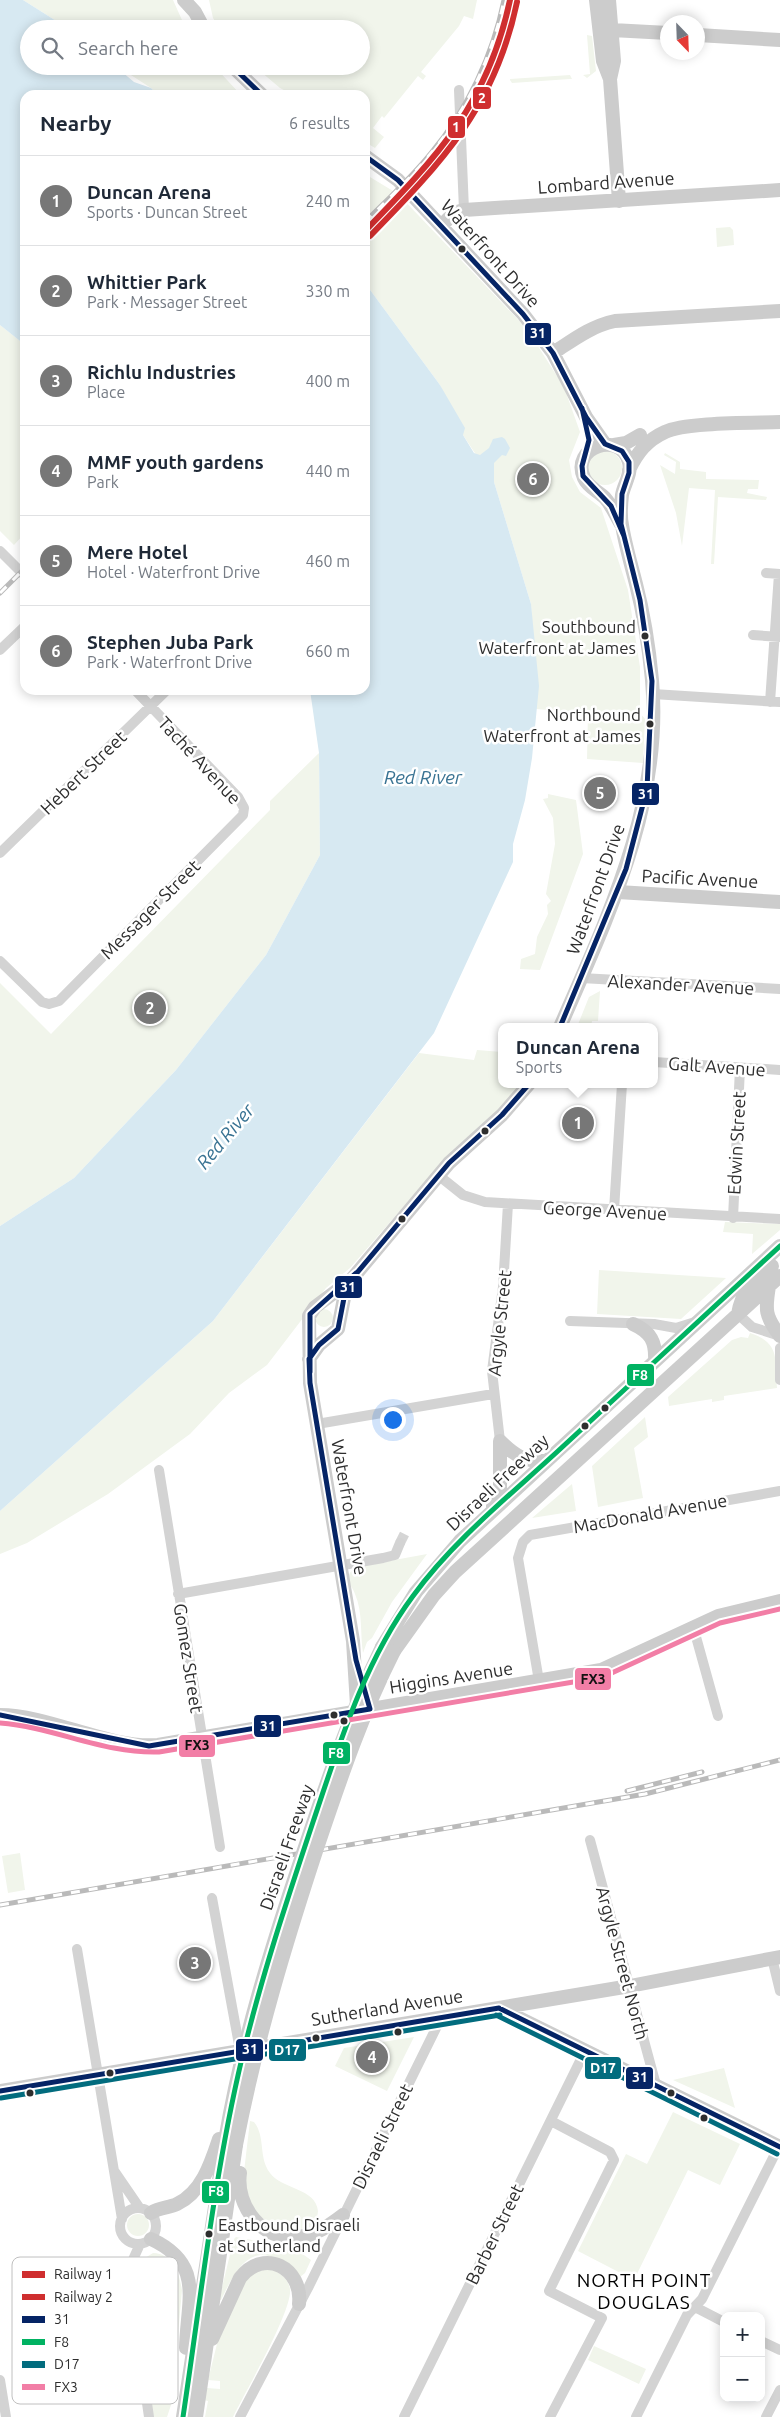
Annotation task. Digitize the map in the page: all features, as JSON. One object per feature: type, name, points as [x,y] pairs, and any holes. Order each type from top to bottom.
[{"type":"street","points":[[184,0],[194,6],[200,20]]},
{"type":"street","points":[[596,0],[603,61],[610,80],[619,201]]},
{"type":"street","points":[[609,0],[614,62],[610,80]]},
{"type":"street","points":[[598,16],[604,26],[612,30],[660,33]]},
{"type":"street","points":[[705,35],[780,40]]},
{"type":"street","points":[[241,75],[257,90]]},
{"type":"street","points":[[458,90],[464,210]]},
{"type":"street","name":"Waterfront Drive","points":[[370,160],[398,180],[523,314],[553,353],[586,417],[610,445],[626,456],[628,474],[622,494],[621,524],[645,628],[652,694],[647,789],[640,822],[618,892],[562,1023]]},
{"type":"street","name":"Lombard Avenue","points":[[441,226],[454,213],[464,210],[780,190]]},
{"type":"street","points":[[553,353],[583,333],[601,324],[615,321],[780,311]]},
{"type":"street","name":"Waterfront Drive","points":[[586,417],[588,451],[583,460],[582,472],[586,482],[606,499],[621,524]]},
{"type":"street","points":[[596,490],[605,492],[615,490],[628,474],[636,454],[668,430],[780,422]]},
{"type":"street","points":[[588,451],[597,446],[626,443],[640,435]]},
{"type":"street","points":[[0,551],[20,571]]},
{"type":"street","points":[[652,694],[775,702],[780,574],[766,573]]},
{"type":"street","points":[[0,650],[20,631]]},
{"type":"street","points":[[752,635],[777,637]]},
{"type":"street","name":"Taché Avenue","points":[[140,695],[238,797],[244,808]]},
{"type":"street","name":"Hebert Street","points":[[0,853],[162,695]]},
{"type":"street","name":"Messager Street","points":[[0,961],[42,1002],[49,1004],[59,1001],[238,821],[244,808]]},
{"type":"street","name":"Pacific Avenue","points":[[618,892],[780,902]]},
{"type":"street","name":"Alexander Avenue","points":[[581,978],[780,989]]},
{"type":"street","name":"Galt Avenue","points":[[658,1062],[780,1070]]},
{"type":"street","name":"Edwin Street","points":[[733,1218],[740,1068]]},
{"type":"street","name":"Waterfront Drive","points":[[364,1710],[310,1383],[310,1314],[317,1306],[351,1280],[438,1175],[462,1149],[502,1115],[526,1088]]},
{"type":"street","points":[[614,1210],[622,1088]]},
{"type":"street","name":"George Avenue","points":[[438,1175],[469,1198],[485,1202],[733,1218],[780,1219]]},
{"type":"street","name":"Argyle Street","points":[[500,1441],[493,1394],[492,1371],[504,1287],[508,1204]]},
{"type":"street","name":"Disraeli Freeway","points":[[184,2411],[239,2100],[297,1908],[402,1613],[428,1577],[490,1512],[780,1246]]},
{"type":"street","points":[[780,1256],[745,1291],[740,1300],[738,1314],[752,1327],[780,1336]]},
{"type":"street","name":"Disraeli Freeway","points":[[388,1649],[462,1565],[780,1276]]},
{"type":"street","name":"Waterfront Drive","points":[[309,1359],[338,1329],[351,1280]]},
{"type":"street","points":[[769,1286],[765,1308],[771,1324],[780,1336]]},
{"type":"street","points":[[317,1306],[324,1304],[332,1306],[338,1311],[340,1318]]},
{"type":"street","points":[[570,1321],[654,1324],[676,1328],[696,1322]]},
{"type":"street","points":[[309,1323],[316,1334],[331,1335]]},
{"type":"street","points":[[633,1324],[646,1331],[652,1338],[655,1346],[655,1362]]},
{"type":"street","points":[[780,1348],[780,1380]]},
{"type":"street","points":[[317,1424],[493,1394]]},
{"type":"street","points":[[500,1441],[518,1457],[534,1461],[546,1461]]},
{"type":"street","points":[[490,1512],[500,1490],[500,1441]]},
{"type":"street","name":"Gomez Street","points":[[159,1470],[220,1846]]},
{"type":"street","name":"MacDonald Avenue","points":[[539,1681],[518,1558],[523,1542],[530,1535],[780,1490]]},
{"type":"street","points":[[178,1594],[395,1555],[400,1543]]},
{"type":"street","name":"Higgins Avenue","points":[[0,1715],[22,1718],[142,1745],[202,1737],[539,1681],[612,1666],[718,1616],[780,1601]]},
{"type":"street","points":[[694,1626],[718,1716]]},
{"type":"street","name":"Argyle Street North","points":[[590,1840],[656,2085]]},
{"type":"street","points":[[212,1898],[240,2050]]},
{"type":"street","points":[[77,1949],[122,2219],[120,2227],[128,2241],[146,2242],[175,2253],[177,2257]]},
{"type":"street","points":[[776,1958],[780,1991]]},
{"type":"street","name":"Sutherland Avenue","points":[[0,2091],[630,1986],[776,1958]]},
{"type":"street","points":[[499,2008],[779,2146],[702,2299],[687,2315],[636,2417]]},
{"type":"street","name":"Disraeli Street","points":[[240,2417],[344,2215],[442,2016]]},
{"type":"street","name":"Barber Street","points":[[404,2417],[585,2052]]},
{"type":"street","points":[[239,2100],[231,2143],[240,2192],[250,2215],[269,2232],[298,2238],[324,2229],[344,2215]]},
{"type":"street","points":[[550,2417],[602,2318],[549,2291],[614,2160],[610,2152],[551,2121]]},
{"type":"street","points":[[122,2219],[130,2209],[145,2210],[178,2203],[192,2193],[210,2167],[231,2143]]},
{"type":"street","name":"Disraeli Freeway","points":[[196,2417],[231,2143]]},
{"type":"street","points":[[113,2169],[157,2224],[156,2232],[136,2257]]},
{"type":"street","points":[[178,2258],[188,2280],[190,2298],[186,2328],[184,2411]]},
{"type":"street","points":[[205,2353],[240,2278],[246,2270],[256,2265],[271,2263],[286,2269],[297,2283],[300,2291],[299,2304]]},
{"type":"street","points":[[695,2307],[720,2320]]},
{"type":"street","points":[[765,2343],[780,2350]]},
{"type":"street","points":[[0,2380],[6,2417]]},
{"type":"street","points":[[766,2417],[780,2390]]},
{"type":"street","points":[[147,2404],[149,2417]]},
{"type":"shaded area","points":[[23,0],[173,0],[182,20],[55,20]]},
{"type":"shaded area","points":[[209,0],[477,0],[473,19],[464,16],[459,26],[421,72],[426,76],[423,80],[418,76],[384,118],[382,116],[373,128],[384,137],[375,148],[370,145],[370,90],[284,90],[265,75],[370,75],[370,20],[214,20]]},
{"type":"shaded area","points":[[587,35],[592,36],[596,71],[587,78],[583,75],[590,74]]},
{"type":"shaded area","points":[[131,75],[222,75],[236,90],[153,90]]},
{"type":"shaded area","points":[[570,75],[572,79],[512,83],[510,80],[510,79]]},
{"type":"shaded area","points":[[370,177],[398,194],[527,329],[564,387],[580,432],[569,460],[572,477],[580,492],[601,508],[628,590],[640,667],[640,713],[645,719],[643,763],[587,759],[588,713],[536,709],[531,604],[494,482],[463,435],[440,385],[370,290]]},
{"type":"shaded area","points":[[730,227],[733,230],[734,245],[717,247],[716,228]]},
{"type":"shaded area","points":[[0,325],[20,341],[20,538],[14,545],[0,531]]},
{"type":"shaded area","points":[[605,451],[617,456],[622,468],[617,480],[605,485],[593,480],[588,468],[593,456]]},
{"type":"shaded area","points":[[665,453],[680,462],[680,469],[706,472],[706,479],[759,480],[758,489],[748,489],[747,493],[767,497],[766,500],[718,497],[714,564],[711,564],[715,490],[689,488],[682,546],[676,513],[660,465],[675,474],[676,462],[664,455]]},
{"type":"shaded area","points":[[319,753],[320,855],[266,955],[176,1070],[74,1178],[0,1226],[0,983],[51,1034],[270,810],[270,801]]},
{"type":"shaded area","points":[[548,794],[576,800],[583,854],[540,970],[520,969],[521,959],[535,954],[537,937],[548,914],[547,905],[551,901],[546,894],[555,844],[553,818],[543,799],[548,798]]},
{"type":"shaded area","points":[[600,991],[598,1021],[579,1023],[589,997]]},
{"type":"shaded area","points":[[477,1050],[498,1052],[498,1088],[519,1088],[514,1096],[453,1150],[350,1268],[326,1288],[267,1365],[229,1393],[190,1434],[108,1494],[27,1543],[0,1554],[0,1511],[213,1321],[419,1053],[474,1060]]},
{"type":"shaded area","points":[[725,1222],[780,1224],[780,1230],[752,1254],[753,1234],[723,1232]]},
{"type":"shaded area","points":[[599,1270],[726,1278],[681,1319],[597,1314]]},
{"type":"shaded area","points":[[320,1309],[328,1309],[333,1314],[331,1325],[320,1327],[315,1322],[315,1314]]},
{"type":"shaded area","points":[[750,1333],[767,1342],[774,1353],[777,1388],[724,1396],[724,1400],[712,1402],[712,1399],[669,1406],[668,1397],[732,1340],[741,1337],[748,1338]]},
{"type":"shaded area","points":[[645,1417],[648,1437],[634,1448],[643,1498],[598,1507],[592,1466]]},
{"type":"shaded area","points":[[572,1484],[576,1511],[532,1518]]},
{"type":"shaded area","points":[[427,1554],[392,1602],[372,1638],[367,1642],[363,1653],[358,1601],[349,1581],[350,1573],[356,1567]]},
{"type":"shaded area","points":[[20,1853],[25,1890],[8,1893],[2,1856]]},
{"type":"shaded area","points":[[414,2037],[387,2091],[335,2066],[344,2048]]},
{"type":"shaded area","points":[[724,2068],[735,2108],[673,2080]]},
{"type":"shaded area","points":[[673,2112],[740,2144],[720,2185],[688,2170],[634,2280],[578,2251],[626,2154],[647,2164]]},
{"type":"shaded area","points":[[250,2121],[254,2122],[258,2128],[264,2160],[270,2173],[282,2182],[305,2193],[316,2203],[318,2213],[314,2226],[302,2230],[288,2231],[274,2227],[254,2213],[243,2180]]},
{"type":"shaded area","points":[[138,2214],[146,2217],[149,2225],[146,2233],[138,2236],[130,2233],[127,2225],[130,2217]]},
{"type":"shaded area","points":[[236,2237],[294,2248],[311,2260],[305,2273],[300,2277],[274,2258],[264,2255],[255,2256],[247,2260],[240,2267],[221,2300],[219,2300],[232,2246],[235,2246],[234,2239]]},
{"type":"shaded area","points":[[153,2253],[166,2257],[146,2257]]},
{"type":"shaded area","points":[[270,2268],[283,2276],[290,2289],[284,2315],[233,2417],[205,2417],[208,2401],[204,2400],[207,2388],[220,2389],[220,2381],[208,2380],[220,2332],[247,2275]]},
{"type":"shaded area","points":[[178,2274],[182,2290],[178,2335]]},
{"type":"shaded area","points":[[594,2346],[646,2369],[639,2384],[588,2360]]},
{"type":"shaded area","points":[[150,2404],[171,2404],[167,2417],[151,2417]]},
{"type":"water","points":[[0,0],[23,0],[55,20],[20,20],[20,75],[126,75],[134,82],[153,90],[20,90],[20,341],[0,325]]},
{"type":"water","name":"Red River","points":[[370,290],[440,385],[465,428],[463,435],[474,453],[480,455],[489,448],[493,439],[502,437],[510,448],[506,456],[502,455],[494,463],[494,482],[531,604],[539,686],[532,758],[525,800],[513,844],[513,862],[434,1033],[213,1321],[0,1511],[0,1226],[74,1178],[176,1070],[266,955],[320,855],[319,753],[311,695],[370,695]]},
{"type":"tunnel","points":[[400,1543],[406,1531]]},
{"type":"railway","points":[[370,217],[423,162],[456,119],[486,61],[504,0]]},
{"type":"railway","points":[[0,593],[20,573]]},
{"type":"railway","points":[[0,1905],[645,1794],[780,1760]]},
{"type":"railway","points":[[627,1791],[702,1772]]},
{"type":"rail line","name":"1","points":[[370,226],[437,153],[456,127],[488,70],[500,37],[510,0]]},
{"type":"rail line","name":"2","points":[[370,236],[421,183],[463,130],[495,72],[507,39],[517,2]]},
{"type":"transit line","name":"31","points":[[241,75],[257,90]]},
{"type":"transit line","name":"31","points":[[370,160],[398,180],[523,314],[553,353],[586,417],[605,444],[622,451],[629,462],[629,473],[622,494],[621,524],[640,600],[652,681],[647,789],[626,869],[562,1023]]},
{"type":"transit line","name":"31","points":[[582,408],[589,440],[582,466],[583,476],[611,506],[624,536]]},
{"type":"transit line","name":"31","points":[[0,1715],[149,1746],[370,1709],[356,1660],[310,1383],[309,1359],[319,1345],[338,1329],[344,1298],[351,1280],[449,1163],[502,1115],[526,1088]]},
{"type":"transit line","name":"F8","points":[[183,2417],[216,2192],[232,2102],[249,2028],[284,1910],[333,1763],[354,1705],[380,1648],[413,1596],[463,1538],[780,1246]]},
{"type":"transit line","name":"31","points":[[310,1372],[310,1314],[356,1273]]},
{"type":"transit line","name":"FX3","points":[[0,1723],[20,1725],[119,1749],[159,1752],[603,1677],[720,1623],[780,1609]]},
{"type":"transit line","name":"31","points":[[499,2008],[780,2147]]},
{"type":"transit line","name":"31","points":[[0,2091],[499,2008]]},
{"type":"transit line","name":"D17","points":[[496,2015],[777,2154]]},
{"type":"transit line","name":"D17","points":[[1,2098],[500,2015]]},
{"type":"place","name":"Stephen Juba Park","points":[[533,479]]},
{"type":"place","name":"Southbound Waterfront at James","points":[[645,636]]},
{"type":"place","name":"Northbound Waterfront at James","points":[[650,724]]},
{"type":"place","name":"Mere Hotel","points":[[600,793]]},
{"type":"place","name":"Whittier Park","points":[[150,1008]]},
{"type":"place","name":"Duncan Arena","points":[[578,1123]]},
{"type":"place","name":"Richlu Industries","points":[[195,1963]]},
{"type":"place","name":"MMF youth gardens","points":[[372,2057]]},
{"type":"place","name":"Eastbound Disraeli at Sutherland","points":[[209,2234]]},
{"type":"district","name":"NORTH POINT DOUGLAS","points":[[644,2291]]}]
